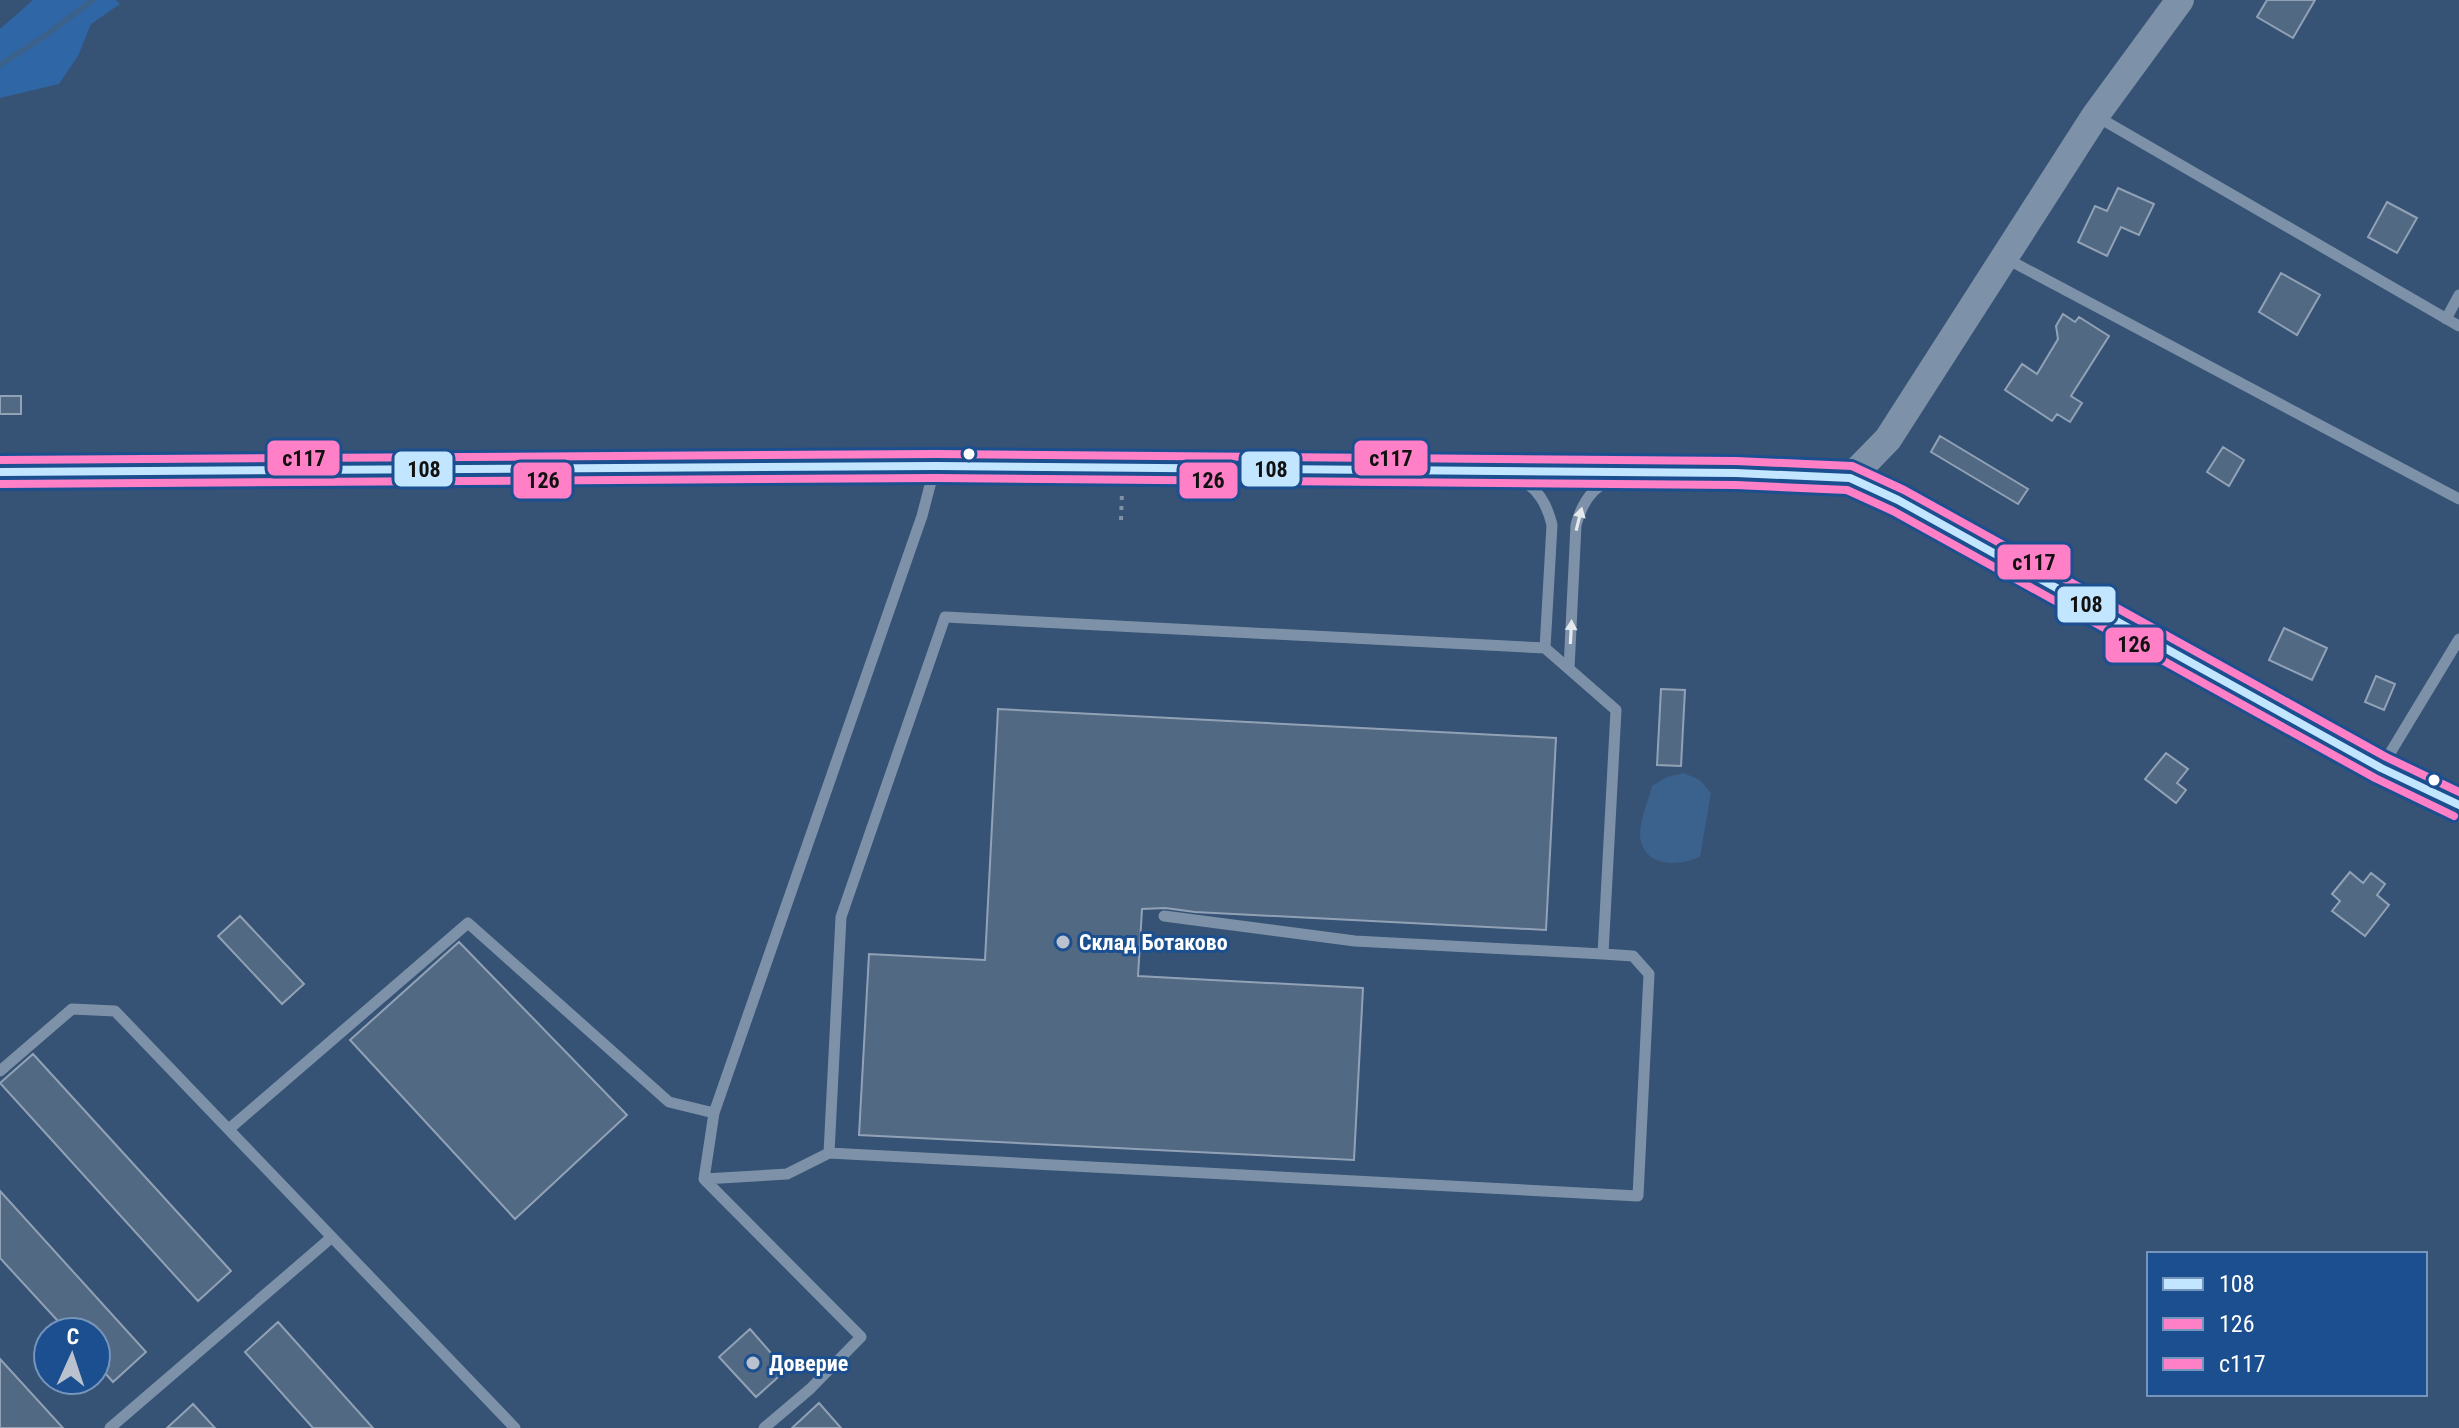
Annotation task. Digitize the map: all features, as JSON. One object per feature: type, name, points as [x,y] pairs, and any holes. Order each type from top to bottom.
[{"type":"main road","points":[[0,472],[936,466],[1736,473],[1850,478],[1898,500],[2381,768],[2459,805]]},
{"type":"street","points":[[1850,478],[1888,439],[2095,116],[2180,0]]},
{"type":"lane","points":[[2095,116],[2459,326]]},
{"type":"lane","points":[[2005,258],[2459,499]]},
{"type":"lane","points":[[2446,319],[2459,295]]},
{"type":"lane","points":[[704,1179],[714,1113],[922,516],[936,466]]},
{"type":"lane","points":[[1497,471],[1522,480],[1539,494],[1548,509],[1552,525],[1545,648]]},
{"type":"lane","points":[[1569,669],[1576,525],[1581,508],[1605,482],[1634,472]]},
{"type":"lane","points":[[829,1153],[841,917],[945,617],[1545,648],[1616,710],[1603,954]]},
{"type":"lane","points":[[2381,768],[2459,639]]},
{"type":"lane","points":[[704,1179],[787,1174],[829,1153],[1638,1196],[1649,974],[1633,956],[1355,941],[1164,916]]},
{"type":"lane","points":[[229,1129],[468,923],[669,1102],[714,1113]]},
{"type":"lane","points":[[0,1071],[72,1009],[115,1011],[515,1428]]},
{"type":"lane","points":[[704,1179],[861,1337],[810,1389],[764,1428]]},
{"type":"lane","points":[[110,1428],[332,1237]]},
{"type":"path","points":[[1121,520],[1122,490]]},
{"type":"shaded area","points":[[33,0],[116,0],[120,4],[91,24],[78,56],[59,84],[0,98],[0,29]]},
{"type":"shaded area","points":[[1684,773],[1700,780],[1711,793],[1700,857],[1666,863],[1645,851],[1640,829],[1652,786],[1667,777]]},
{"type":"building","points":[[2267,0],[2315,0],[2293,38],[2257,17]]},
{"type":"building","points":[[2118,188],[2154,204],[2139,235],[2121,227],[2107,256],[2078,242],[2095,206],[2107,211]]},
{"type":"building","points":[[2387,202],[2417,218],[2397,253],[2368,237]]},
{"type":"building","points":[[2281,273],[2320,295],[2297,335],[2259,312]]},
{"type":"building","points":[[2063,314],[2075,322],[2079,317],[2109,336],[2071,396],[2082,403],[2070,422],[2057,414],[2052,421],[2005,390],[2022,364],[2037,374],[2058,339],[2056,326]]},
{"type":"building","points":[[0,396],[21,396],[21,414],[0,414]]},
{"type":"building","points":[[1940,436],[2028,489],[2018,504],[1931,452]]},
{"type":"building","points":[[2223,447],[2244,460],[2229,486],[2207,472]]},
{"type":"building","points":[[2284,628],[2327,648],[2312,680],[2269,660]]},
{"type":"building","points":[[2376,676],[2395,684],[2384,710],[2365,702]]},
{"type":"building","points":[[1661,689],[1685,690],[1681,766],[1657,765]]},
{"type":"building","name":"Склад Ботаково","points":[[998,709],[1556,738],[1546,930],[1142,909],[1138,976],[1363,988],[1354,1160],[859,1135],[869,954],[985,960]]},
{"type":"building","points":[[2166,753],[2188,769],[2177,783],[2186,790],[2176,803],[2145,779]]},
{"type":"building","points":[[2350,872],[2363,883],[2371,873],[2385,884],[2377,895],[2389,905],[2365,936],[2332,911],[2340,901],[2332,894]]},
{"type":"building","points":[[240,916],[304,984],[282,1004],[218,936]]},
{"type":"building","points":[[459,942],[627,1115],[515,1219],[350,1040]]},
{"type":"building","points":[[33,1054],[231,1271],[198,1301],[0,1083]]},
{"type":"building","points":[[0,1191],[146,1352],[113,1382],[112,1316],[53,1316],[0,1258]]},
{"type":"building","points":[[278,1322],[373,1428],[313,1428],[245,1352]]},
{"type":"building","name":"Доверие","points":[[750,1329],[786,1370],[756,1397],[719,1357]]},
{"type":"building","points":[[0,1359],[63,1428],[0,1428]]},
{"type":"building","points":[[819,1403],[841,1428],[792,1428]]},
{"type":"building","points":[[193,1404],[215,1428],[167,1428]]},
{"type":"waterway","points":[[0,65],[93,0]]},
{"type":"transit line","name":"с117","points":[[0,460],[936,454],[1736,461],[1852,466],[1904,490],[2386,757],[2459,792]]},
{"type":"transit line","name":"108","points":[[0,472],[936,466],[1736,473],[1850,478],[1898,500],[2381,768],[2459,805]]},
{"type":"transit line","name":"126","points":[[0,484],[936,478],[1736,485],[1847,490],[1893,511],[2375,778],[2454,816]]},
{"type":"place","name":"Склад Ботаково","points":[[1063,942]]},
{"type":"place","name":"Доверие","points":[[753,1363]]}]
